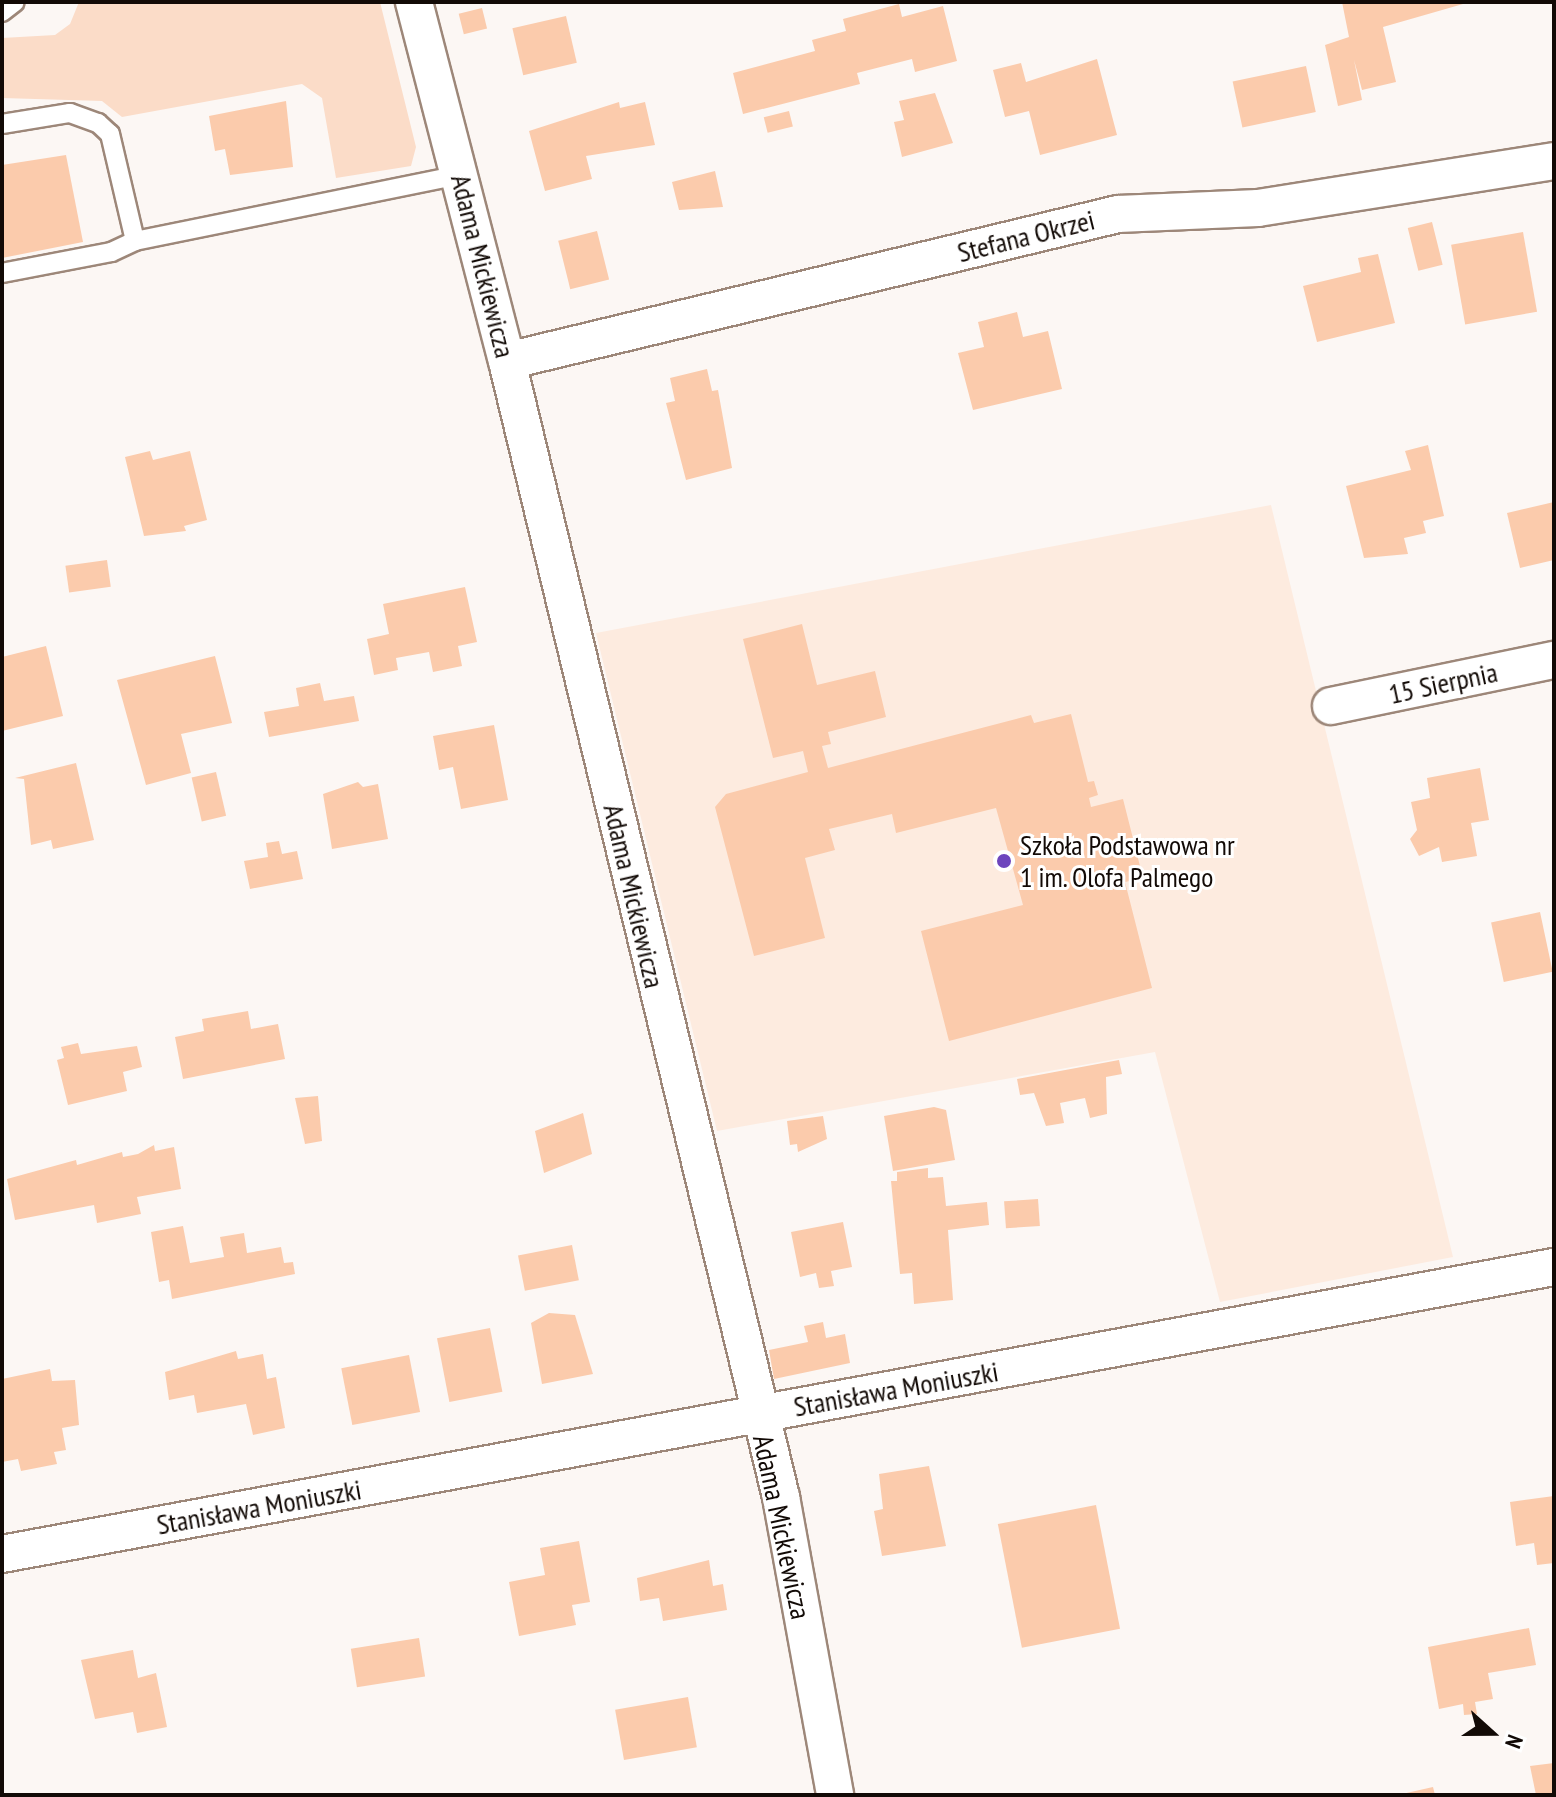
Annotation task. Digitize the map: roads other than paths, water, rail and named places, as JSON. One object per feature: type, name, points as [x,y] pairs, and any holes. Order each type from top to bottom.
[{"type":"street","name":"Adama Mickiewicza","points":[[414,2],[507,361],[757,1415],[781,1497],[835,1795]]},
{"type":"street","name":"Stefana Okrzei","points":[[507,361],[1118,214],[1258,208],[1554,161]]},
{"type":"street","name":"15 Sierpnia","points":[[1331,706],[1554,660]]},
{"type":"street","name":"Stanisława Moniuszki","points":[[2,1554],[1554,1267]]},
{"type":"lane","points":[[2,12],[15,2]]},
{"type":"lane","points":[[2,124],[70,113],[98,123],[110,134],[135,241]]},
{"type":"lane","points":[[2,273],[111,252],[135,241],[459,175]]},
{"type":"place","name":"Szkoła Podstawowa nr 1 im. Olofa Palmego","points":[[1004,861]]}]
